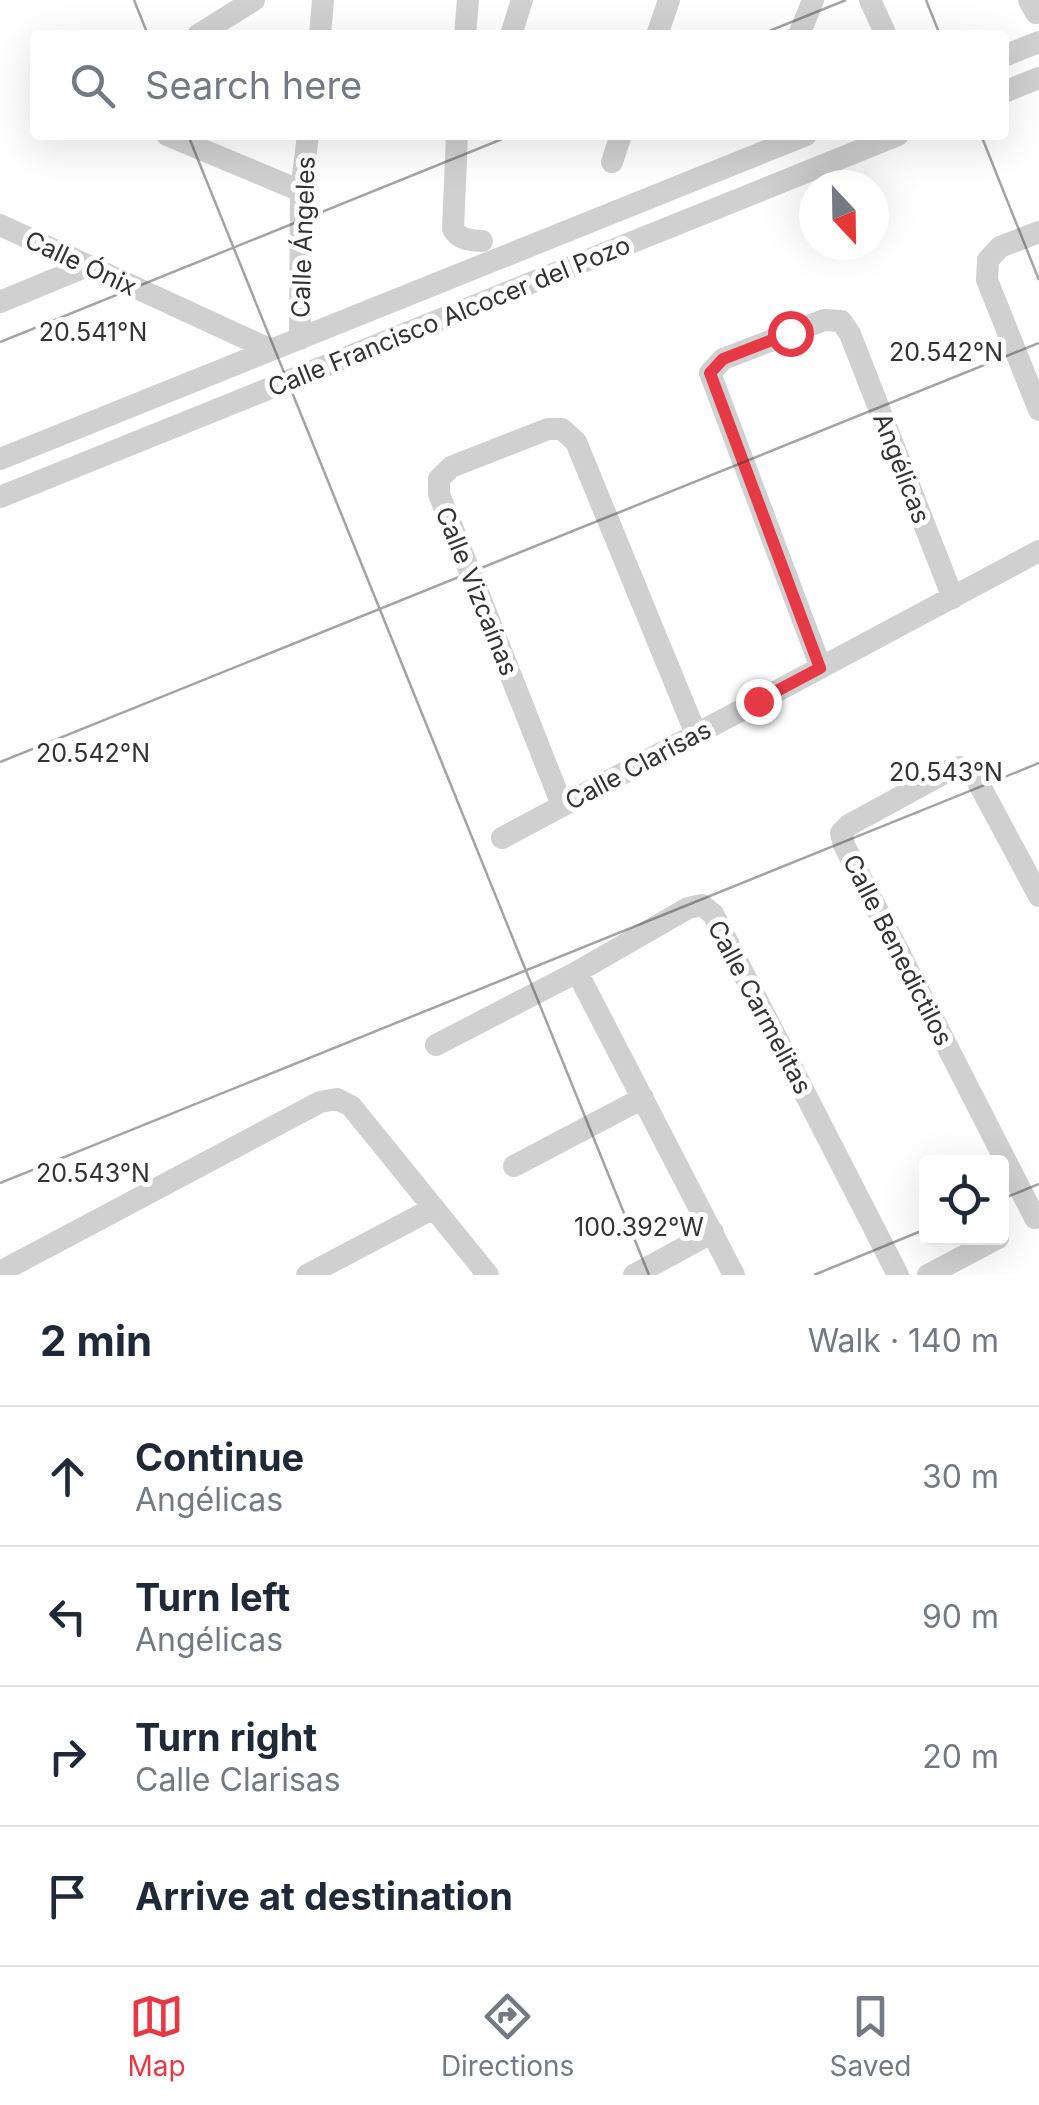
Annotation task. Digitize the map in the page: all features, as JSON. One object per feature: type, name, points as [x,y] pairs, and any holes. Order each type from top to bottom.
[{"type":"street","points":[[206,30],[254,0]]},
{"type":"street","points":[[320,30],[323,0]]},
{"type":"street","points":[[465,30],[468,0]]},
{"type":"street","points":[[513,30],[522,0]]},
{"type":"street","points":[[659,30],[669,0]]},
{"type":"street","points":[[800,30],[812,0]]},
{"type":"street","points":[[870,0],[884,30]]},
{"type":"street","points":[[1009,54],[1039,42]]},
{"type":"street","points":[[1009,90],[1039,78]]},
{"type":"street","points":[[179,140],[302,191]]},
{"type":"street","name":"Calle Ángeles","points":[[300,339],[302,191],[307,140]]},
{"type":"street","points":[[463,140],[453,229],[468,240],[482,241]]},
{"type":"street","points":[[612,162],[619,140]]},
{"type":"street","name":"Calle Francisco Alcocer del Pozo","points":[[0,460],[794,140]]},
{"type":"street","name":"Calle Francisco Alcocer del Pozo","points":[[0,497],[886,140]]},
{"type":"street","name":"Calle Ónix","points":[[0,226],[271,350]]},
{"type":"street","points":[[1039,232],[1000,247],[988,260],[987,280],[1039,410]]},
{"type":"street","points":[[0,302],[87,266]]},
{"type":"street","name":"Angélicas","points":[[820,668],[710,373],[723,359],[824,320],[841,321],[850,334],[953,598]]},
{"type":"street","name":"Calle Vizcaínas","points":[[562,806],[439,494],[438,479],[451,467],[548,428],[562,428],[576,442],[696,734]]},
{"type":"street","name":"Calle Clarisas","points":[[502,838],[1039,552]]},
{"type":"street","name":"Calle Benedictilos","points":[[1037,1217],[841,833],[849,825],[960,767],[972,771],[1039,896]]},
{"type":"street","name":"Calle Carmelitas","points":[[436,1045],[577,972],[688,908],[702,904],[714,914],[898,1275]]},
{"type":"street","points":[[577,972],[734,1275]]},
{"type":"street","points":[[0,1272],[320,1102],[337,1098],[351,1106],[488,1275]]},
{"type":"street","points":[[514,1166],[643,1098]]},
{"type":"street","points":[[307,1275],[434,1208]]},
{"type":"street","points":[[1009,1232],[1037,1217]]},
{"type":"street","points":[[634,1275],[713,1232]]},
{"type":"street","points":[[928,1275],[985,1245]]},
{"type":"route","points":[[758,701],[820,668],[710,373],[723,359],[790,333]]}]
